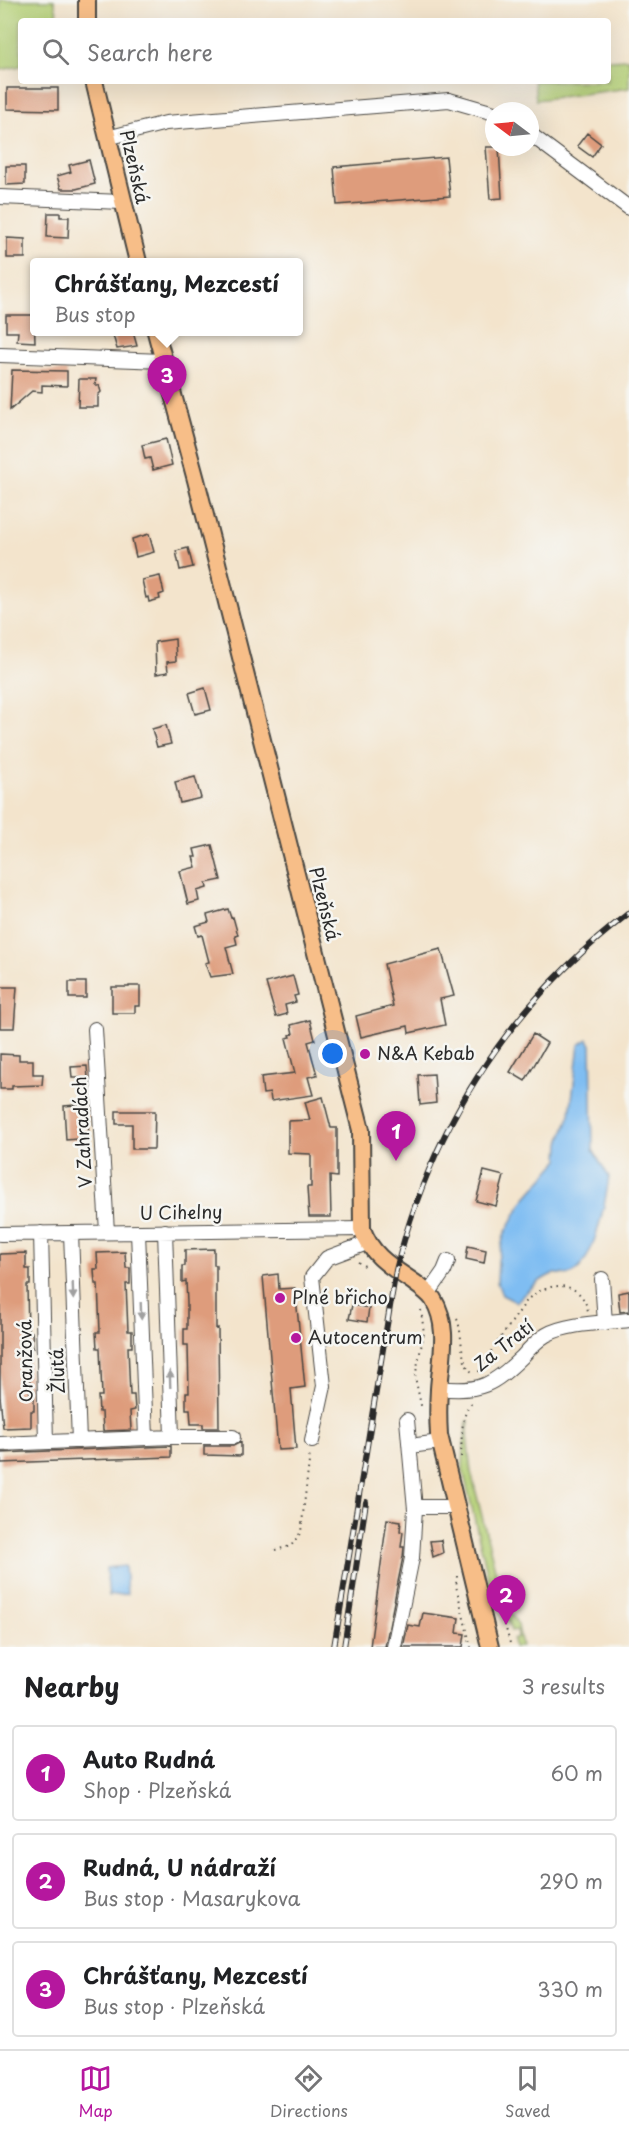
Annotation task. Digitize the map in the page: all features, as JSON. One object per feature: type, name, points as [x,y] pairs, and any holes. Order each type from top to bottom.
[{"type":"main road","points":[[87,0],[87,18]]},
{"type":"main road","name":"Plzeňská","points":[[95,84],[137,258]]},
{"type":"main road","name":"Plzeňská","points":[[157,336],[196,480],[361,1130],[365,1236]]},
{"type":"main road","points":[[365,1236],[388,1265],[432,1298],[443,1324],[444,1340],[437,1413],[440,1442],[452,1465],[455,1507],[489,1647]]},
{"type":"street","points":[[107,138],[166,123],[449,100],[485,110]]},
{"type":"street","points":[[539,141],[628,207]]},
{"type":"street","points":[[0,197],[122,202]]},
{"type":"street","points":[[0,355],[163,361]]},
{"type":"street","name":"V Zahradách","points":[[95,1029],[107,1232]]},
{"type":"street","points":[[138,1232],[146,1438]]},
{"type":"street","points":[[165,1232],[172,1437]]},
{"type":"street","name":"U Cihelny","points":[[0,1234],[165,1232],[365,1236]]},
{"type":"street","name":"Oranžová","points":[[41,1233],[46,1442]]},
{"type":"street","name":"Žlutá","points":[[71,1233],[79,1440]]},
{"type":"street","points":[[312,1441],[324,1386],[312,1277],[327,1258],[365,1236]]},
{"type":"street","points":[[428,1294],[448,1261]]},
{"type":"street","points":[[602,1279],[605,1317]]},
{"type":"street","name":"Za Tratí","points":[[439,1388],[462,1390],[494,1382],[547,1334],[590,1324],[605,1317],[629,1320]]},
{"type":"street","points":[[394,1647],[412,1558],[415,1507],[407,1420]]},
{"type":"street","points":[[0,1444],[172,1437],[233,1437]]},
{"type":"street","points":[[410,1446],[440,1442]]},
{"type":"street","points":[[415,1507],[455,1507]]},
{"type":"path","points":[[479,1375],[480,1367],[528,1299],[538,1291],[554,1286],[576,1290],[586,1300],[588,1314],[605,1317]]},
{"type":"path","points":[[456,1316],[461,1329],[467,1369],[472,1373],[483,1374]]},
{"type":"path","points":[[452,1465],[468,1407],[474,1402]]},
{"type":"path","points":[[276,1550],[291,1546],[301,1533],[312,1441]]},
{"type":"path","points":[[493,1597],[502,1614],[511,1647]]},
{"type":"green space","points":[[0,0],[54,0],[58,18],[18,18],[18,67],[0,70]]},
{"type":"green space","points":[[629,59],[629,88],[536,100],[534,84],[611,84],[611,60]]},
{"type":"green space","points":[[469,1420],[467,1436],[471,1472],[502,1597],[518,1625],[522,1647],[514,1647],[513,1639],[518,1637],[517,1630],[511,1631],[507,1616],[491,1589],[463,1470],[464,1442]]},
{"type":"water","points":[[588,1039],[591,1045],[593,1150],[609,1177],[598,1230],[579,1268],[569,1275],[548,1276],[516,1302],[502,1295],[497,1282],[498,1260],[504,1235],[524,1200],[559,1160],[560,1143],[570,1114],[579,1045]]},
{"type":"water","points":[[125,1566],[127,1594],[109,1596],[106,1568]]},
{"type":"building","points":[[7,88],[58,88],[58,110],[7,109]]},
{"type":"building","points":[[587,133],[601,144],[592,157],[577,146]]},
{"type":"building","points":[[487,156],[500,156],[502,198],[490,199]]},
{"type":"building","points":[[446,157],[450,196],[337,205],[334,167]]},
{"type":"building","points":[[89,160],[95,184],[76,189],[61,189],[57,176],[71,172],[69,165]]},
{"type":"building","points":[[6,166],[25,166],[25,184],[6,185]]},
{"type":"building","points":[[48,213],[60,213],[60,217],[69,217],[68,238],[47,237]]},
{"type":"building","points":[[7,238],[25,239],[25,258],[7,258]]},
{"type":"building","points":[[6,315],[30,315],[30,336],[35,336],[35,342],[17,341],[18,332],[6,332]]},
{"type":"building","points":[[113,336],[134,336],[137,346],[117,349]]},
{"type":"building","points":[[12,370],[67,371],[67,386],[42,385],[42,392],[32,391],[10,410]]},
{"type":"building","points":[[79,379],[96,379],[95,385],[99,385],[101,392],[98,395],[98,407],[78,407]]},
{"type":"building","points":[[166,439],[172,465],[153,470],[150,458],[145,459],[142,445]]},
{"type":"building","points":[[149,534],[154,552],[136,557],[132,539]]},
{"type":"building","points":[[188,548],[193,567],[180,570],[176,551]]},
{"type":"building","points":[[160,576],[164,593],[159,595],[160,599],[149,602],[142,580]]},
{"type":"building","points":[[175,639],[176,661],[167,662],[168,672],[156,674],[155,642]]},
{"type":"building","points":[[205,688],[211,710],[195,714],[189,693]]},
{"type":"building","points":[[166,725],[171,744],[157,747],[152,729]]},
{"type":"building","points":[[195,777],[201,798],[180,803],[175,782]]},
{"type":"building","points":[[212,845],[221,880],[206,883],[207,888],[197,891],[199,901],[188,904],[180,871],[196,867],[193,857],[196,857],[194,849]]},
{"type":"building","points":[[228,909],[238,935],[235,936],[237,944],[226,947],[233,974],[210,977],[205,963],[209,962],[202,935],[198,936],[195,926],[209,922],[207,915]]},
{"type":"building","points":[[441,949],[454,996],[440,999],[445,1025],[409,1033],[408,1026],[361,1037],[356,1016],[393,1006],[384,964]]},
{"type":"building","points":[[293,976],[298,995],[294,996],[296,1002],[285,1005],[287,1014],[276,1017],[266,983]]},
{"type":"building","points":[[69,982],[86,982],[86,998],[69,998]]},
{"type":"building","points":[[140,986],[140,1006],[135,1006],[135,1013],[112,1013],[112,987]]},
{"type":"building","points":[[0,987],[17,987],[14,1028],[0,1028]]},
{"type":"building","points":[[310,1020],[315,1040],[308,1042],[317,1075],[308,1077],[313,1095],[271,1101],[270,1093],[263,1094],[261,1077],[295,1073],[286,1038],[293,1034],[291,1025]]},
{"type":"building","points":[[533,1034],[547,1043],[525,1081],[510,1072]]},
{"type":"building","points":[[0,1054],[19,1055],[19,1060],[33,1060],[33,1074],[43,1074],[42,1085],[12,1086],[12,1089],[0,1089]]},
{"type":"building","points":[[87,1066],[88,1078],[72,1078],[71,1067]]},
{"type":"building","points":[[434,1074],[436,1103],[420,1105],[418,1075]]},
{"type":"building","points":[[323,1097],[331,1128],[337,1128],[337,1177],[330,1176],[331,1217],[309,1217],[307,1187],[311,1187],[311,1154],[288,1153],[288,1121],[310,1120],[305,1102]]},
{"type":"building","points":[[87,1104],[89,1138],[66,1140],[64,1106]]},
{"type":"building","points":[[116,1111],[155,1111],[154,1149],[132,1149],[132,1124],[116,1124]]},
{"type":"building","points":[[484,1171],[504,1176],[496,1206],[476,1201]]},
{"type":"building","points":[[468,1246],[486,1250],[484,1263],[466,1259]]},
{"type":"building","points":[[214,1249],[219,1428],[203,1428],[203,1424],[191,1424],[190,1409],[186,1409],[186,1393],[189,1393],[188,1345],[184,1345],[184,1329],[187,1329],[187,1303],[186,1281],[182,1282],[182,1266],[185,1266],[185,1250]]},
{"type":"building","points":[[125,1252],[126,1268],[130,1268],[130,1284],[126,1284],[128,1331],[132,1331],[132,1347],[128,1347],[130,1395],[134,1395],[135,1410],[130,1411],[131,1430],[103,1431],[98,1396],[102,1396],[100,1348],[97,1348],[96,1332],[100,1332],[98,1284],[95,1284],[94,1269],[98,1269],[97,1253]]},
{"type":"building","points":[[26,1253],[26,1269],[30,1269],[30,1285],[27,1285],[28,1332],[32,1332],[33,1348],[29,1348],[30,1395],[34,1395],[34,1411],[31,1411],[31,1427],[3,1428],[0,1396],[0,1254]]},
{"type":"building","points":[[278,1274],[279,1289],[295,1288],[305,1387],[291,1389],[296,1449],[278,1450],[263,1276]]},
{"type":"building","points":[[629,1291],[629,1311],[620,1312],[618,1293]]},
{"type":"building","points":[[352,1305],[369,1308],[367,1322],[349,1319]]},
{"type":"building","points":[[241,1442],[241,1456],[204,1455],[204,1446],[233,1446]]},
{"type":"building","points":[[171,1446],[171,1457],[1,1463],[1,1453]]},
{"type":"building","points":[[387,1519],[401,1521],[403,1557],[385,1647],[370,1647]]},
{"type":"building","points":[[441,1540],[443,1553],[433,1557],[430,1541]]},
{"type":"building","points":[[423,1613],[459,1618],[457,1633],[465,1634],[463,1647],[403,1647],[408,1625],[420,1627]]},
{"type":"railway","points":[[334,1647],[396,1270],[411,1217],[431,1166],[454,1117],[481,1071],[512,1028],[547,987],[586,949],[629,913]]},
{"type":"railway","points":[[344,1647],[366,1502]]},
{"type":"place","name":"Chrášťany, Mezcestí","points":[[167,405]]},
{"type":"place","name":"N&A Kebab","points":[[365,1054]]},
{"type":"place","name":"Auto Rudná","points":[[396,1161]]},
{"type":"place","name":"Plné břicho","points":[[280,1298]]},
{"type":"place","name":"Autocentrum","points":[[296,1338]]},
{"type":"place","name":"Rudná, U nádraží","points":[[506,1625]]}]
